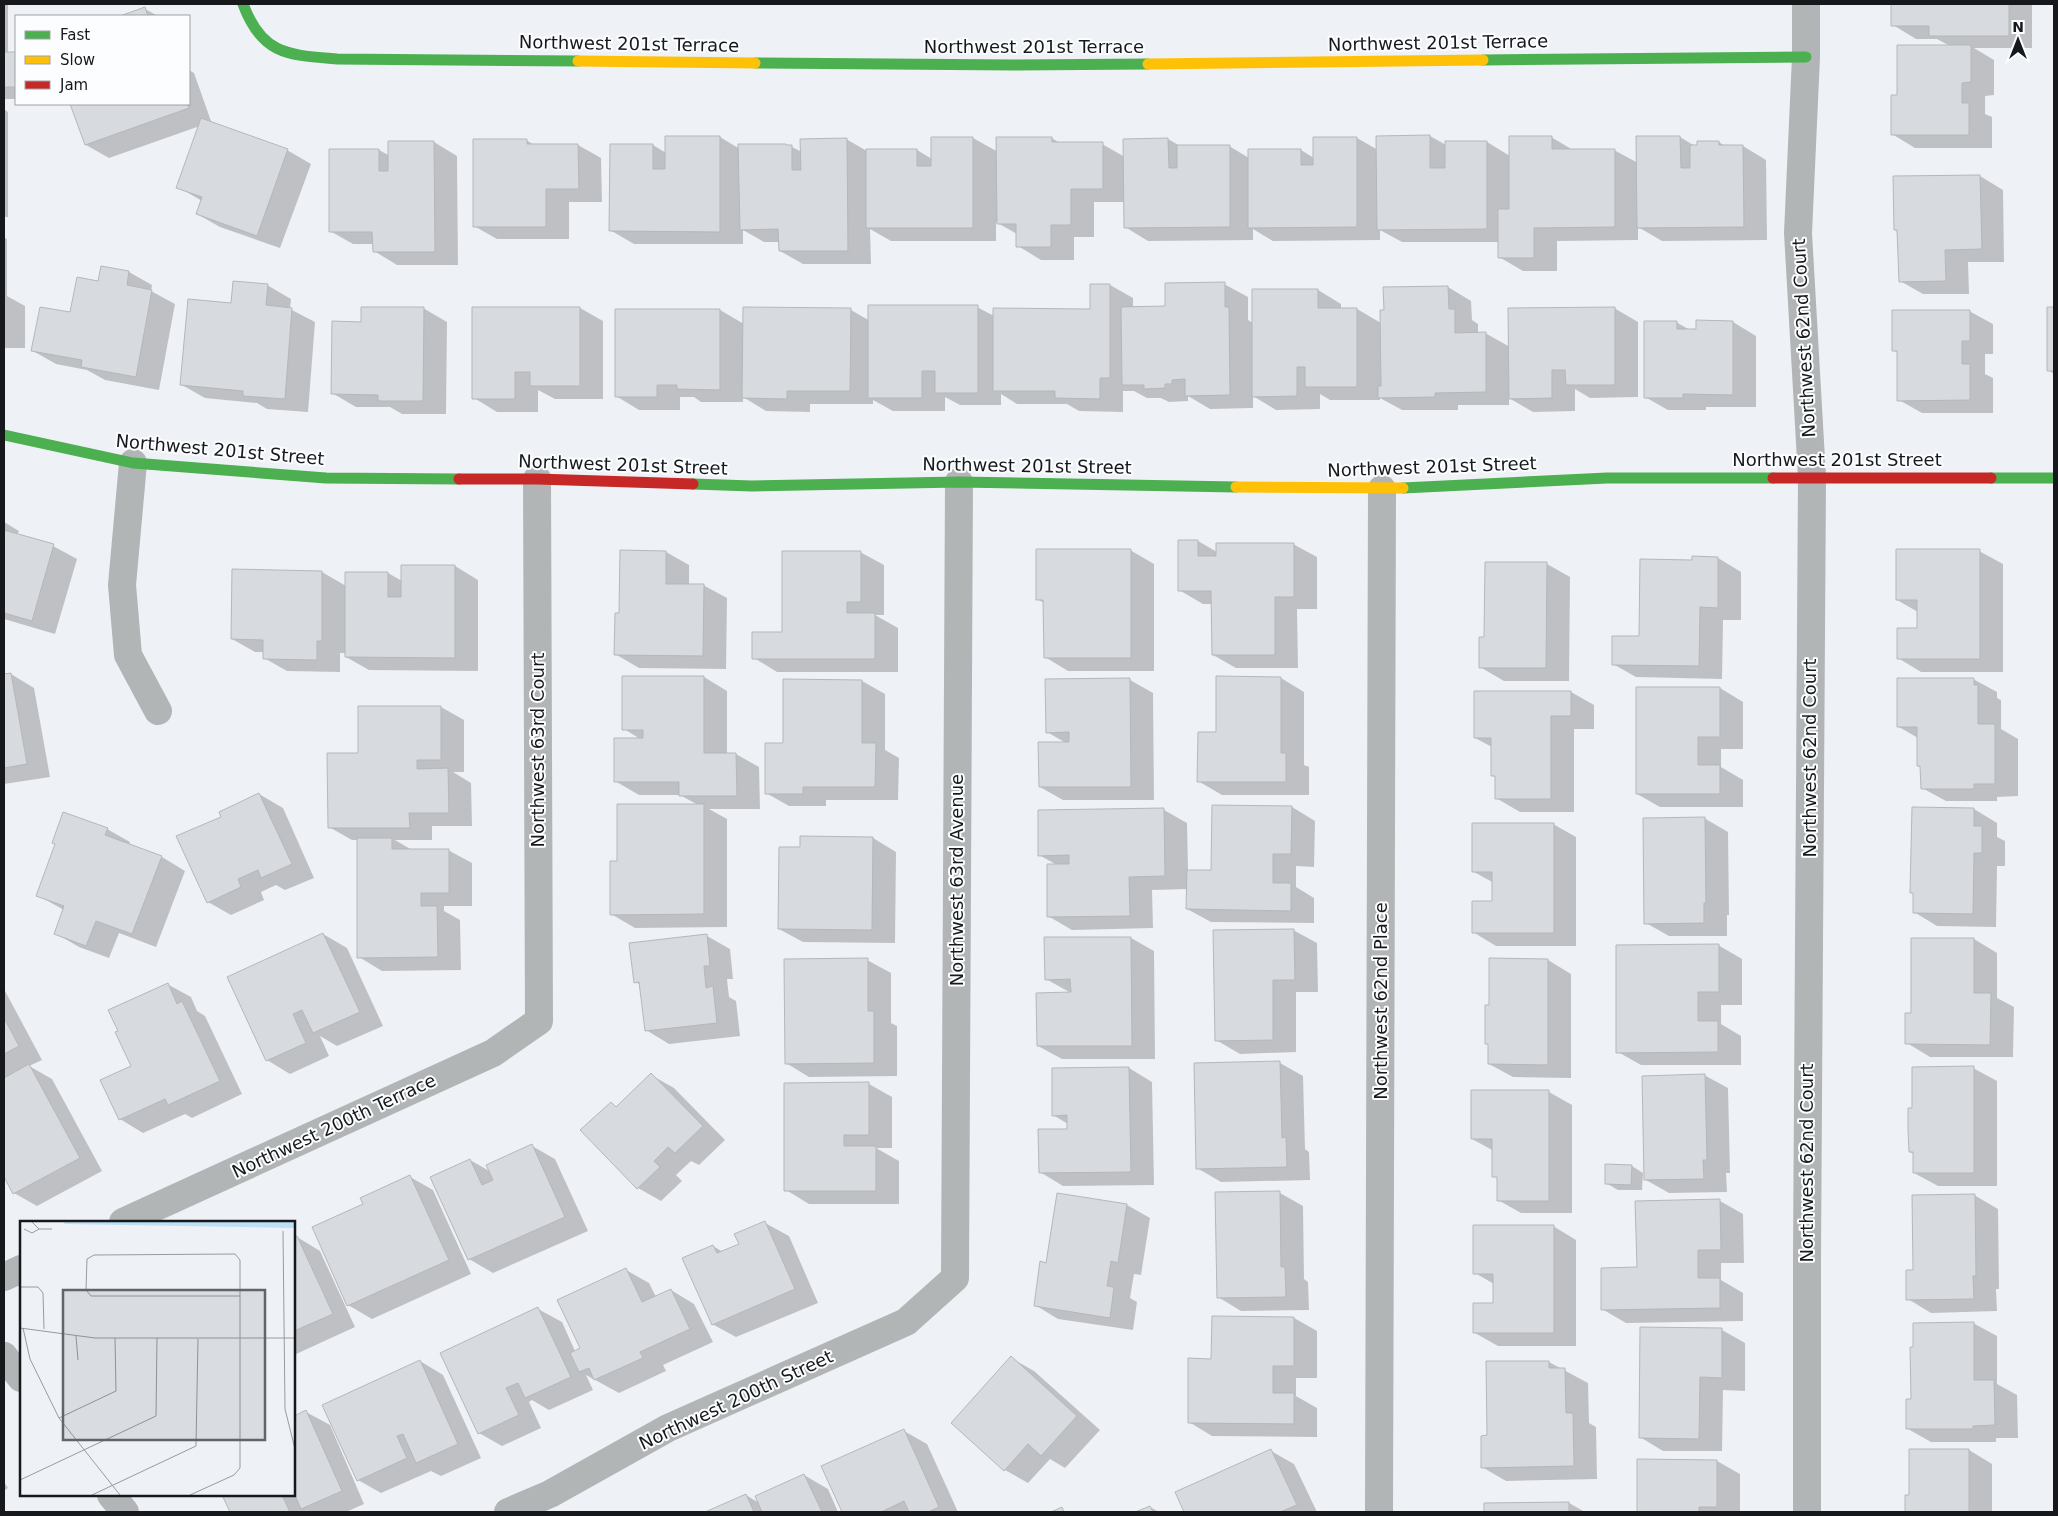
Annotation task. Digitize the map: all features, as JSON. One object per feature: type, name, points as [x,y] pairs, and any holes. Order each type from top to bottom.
[{"type":"street","name":"Northwest 201st Terrace","points":[[243,4],[247,19],[264,42],[288,54],[337,59],[1014,66],[1806,57]]},
{"type":"street","name":"Northwest 62nd Court","points":[[1806,4],[1806,57],[1798,233],[1812,477],[1807,1512]]},
{"type":"street","name":"Northwest 201st Street","points":[[4,435],[133,463],[326,478],[537,479],[752,486],[958,482],[1382,489],[1607,478],[2054,478]]},
{"type":"street","points":[[133,463],[122,585],[128,655],[158,711]]},
{"type":"street","name":"Northwest 63rd Court","points":[[537,479],[539,1021]]},
{"type":"street","name":"Northwest 63rd Avenue","points":[[955,1278],[958,482]]},
{"type":"street","name":"Northwest 62nd Place","points":[[1379,1512],[1382,489]]},
{"type":"street","name":"Northwest 200th Terrace","points":[[125,1221],[493,1053],[539,1021]]},
{"type":"street","points":[[4,1277],[20,1269]]},
{"type":"street","name":"Northwest 200th Street","points":[[508,1512],[550,1494],[668,1428],[906,1322],[955,1278]]},
{"type":"street","points":[[4,1356],[20,1377]]},
{"type":"street","points":[[113,1496],[125,1512]]},
{"type":"building","points":[[1891,4],[2009,4],[2009,36],[1929,36],[1929,26],[1891,26]]},
{"type":"building","points":[[145,7],[148,15],[123,15]]},
{"type":"building","points":[[1897,45],[1971,45],[1971,82],[1962,83],[1962,103],[1969,103],[1969,135],[1891,135],[1891,95],[1897,95]]},
{"type":"building","points":[[4,52],[15,52],[15,87],[4,87]]},
{"type":"building","points":[[70,105],[188,105],[189,108],[85,145]]},
{"type":"building","points":[[201,118],[288,149],[257,236],[196,214],[202,197],[176,188]]},
{"type":"building","points":[[1430,135],[1430,168],[1445,168],[1445,141],[1487,141],[1487,229],[1377,230],[1376,136]]},
{"type":"building","points":[[665,136],[720,136],[720,232],[609,231],[610,144],[653,144],[653,169],[665,169]]},
{"type":"building","points":[[1509,136],[1552,136],[1552,149],[1615,149],[1615,227],[1534,228],[1534,258],[1498,258],[1498,209],[1509,209]]},
{"type":"building","points":[[1636,136],[1680,136],[1681,168],[1690,168],[1690,145],[1697,145],[1697,141],[1719,141],[1719,145],[1743,145],[1744,227],[1637,228]]},
{"type":"building","points":[[931,137],[973,137],[973,228],[866,228],[866,149],[917,149],[917,166],[931,166]]},
{"type":"building","points":[[996,137],[1052,137],[1052,142],[1103,142],[1103,189],[1071,189],[1071,225],[1051,225],[1051,247],[1016,247],[1016,224],[997,224]]},
{"type":"building","points":[[1313,137],[1357,137],[1357,227],[1248,228],[1248,149],[1301,149],[1301,165],[1313,165]]},
{"type":"building","points":[[847,138],[848,251],[779,251],[778,229],[740,230],[738,144],[792,145],[792,170],[801,170],[800,139]]},
{"type":"building","points":[[1168,138],[1169,168],[1177,168],[1177,145],[1230,145],[1230,227],[1124,228],[1123,139]]},
{"type":"building","points":[[473,139],[527,139],[527,144],[578,144],[579,189],[546,189],[546,227],[473,227]]},
{"type":"building","points":[[388,141],[434,141],[435,252],[373,252],[372,232],[329,232],[329,149],[379,149],[379,171],[388,171]]},
{"type":"building","points":[[1980,175],[1982,249],[1945,250],[1946,281],[1899,282],[1897,230],[1894,230],[1893,176]]},
{"type":"building","points":[[101,266],[129,271],[127,285],[152,290],[136,377],[81,367],[82,360],[31,351],[40,307],[70,312],[77,277],[98,281]]},
{"type":"building","points":[[233,281],[268,284],[266,305],[292,308],[285,399],[243,396],[243,391],[180,385],[188,299],[231,303]]},
{"type":"building","points":[[1225,282],[1225,307],[1229,307],[1230,395],[1185,396],[1185,379],[1172,380],[1172,384],[1165,384],[1165,388],[1144,389],[1144,385],[1122,385],[1121,307],[1165,306],[1165,283]]},
{"type":"building","points":[[1090,284],[1110,284],[1110,378],[1100,378],[1100,399],[1055,398],[1055,391],[993,391],[993,308],[1090,309]]},
{"type":"building","points":[[1448,286],[1449,309],[1455,309],[1455,333],[1486,332],[1486,392],[1435,393],[1435,397],[1378,398],[1378,386],[1381,386],[1380,310],[1384,310],[1383,287]]},
{"type":"building","points":[[1252,289],[1318,289],[1318,308],[1357,308],[1357,387],[1305,387],[1305,367],[1297,367],[1297,396],[1252,397]]},
{"type":"building","points":[[868,305],[978,305],[978,393],[935,393],[935,371],[922,371],[922,398],[868,398]]},
{"type":"building","points":[[361,307],[424,307],[423,401],[378,401],[378,395],[331,394],[332,321],[361,322]]},
{"type":"building","points":[[472,307],[580,307],[580,386],[530,386],[530,372],[515,372],[515,399],[472,399]]},
{"type":"building","points":[[743,307],[851,308],[850,391],[787,391],[787,399],[742,398]]},
{"type":"building","points":[[1615,307],[1615,385],[1566,385],[1565,370],[1552,370],[1552,398],[1509,399],[1508,308]]},
{"type":"building","points":[[2047,307],[2054,307],[2054,371],[2047,371]]},
{"type":"building","points":[[615,309],[720,309],[720,390],[677,389],[677,385],[657,385],[657,397],[615,397]]},
{"type":"building","points":[[1892,310],[1970,310],[1970,341],[1962,341],[1962,364],[1970,364],[1970,400],[1897,401],[1897,351],[1892,351]]},
{"type":"building","points":[[1696,320],[1733,321],[1733,395],[1683,394],[1683,398],[1644,398],[1644,321],[1677,321],[1677,329],[1696,329]]},
{"type":"building","points":[[4,530],[54,544],[32,621],[4,613]]},
{"type":"building","points":[[1178,540],[1198,540],[1198,556],[1216,556],[1216,543],[1294,543],[1294,597],[1275,597],[1275,655],[1212,655],[1211,591],[1178,591]]},
{"type":"building","points":[[1036,549],[1131,549],[1131,658],[1044,658],[1043,600],[1036,600]]},
{"type":"building","points":[[1896,549],[1980,549],[1980,659],[1897,659],[1897,628],[1917,628],[1917,600],[1896,600]]},
{"type":"building","points":[[620,550],[666,551],[666,584],[704,584],[703,656],[614,655],[615,613],[619,613]]},
{"type":"building","points":[[782,551],[861,551],[861,602],[847,602],[847,613],[875,613],[875,659],[752,659],[752,632],[782,632]]},
{"type":"building","points":[[1692,556],[1718,557],[1718,608],[1700,607],[1699,666],[1612,665],[1612,636],[1639,636],[1640,559],[1692,560]]},
{"type":"building","points":[[1485,562],[1547,562],[1546,668],[1479,668],[1479,637],[1484,637]]},
{"type":"building","points":[[401,565],[455,565],[455,658],[345,657],[345,572],[388,572],[388,597],[401,597]]},
{"type":"building","points":[[232,569],[322,571],[322,641],[317,641],[317,660],[263,659],[263,640],[231,639]]},
{"type":"building","points":[[11,673],[27,764],[4,768],[4,674]]},
{"type":"building","points":[[622,676],[704,676],[704,753],[736,753],[737,796],[679,796],[679,782],[614,782],[614,738],[643,738],[643,730],[622,730]]},
{"type":"building","points":[[1216,676],[1281,677],[1281,753],[1286,753],[1286,782],[1197,782],[1198,732],[1216,732]]},
{"type":"building","points":[[1130,678],[1131,787],[1039,787],[1038,742],[1069,742],[1069,732],[1046,733],[1045,679]]},
{"type":"building","points":[[1897,678],[1974,678],[1974,685],[1978,685],[1978,724],[1995,724],[1995,784],[1974,784],[1974,789],[1921,789],[1920,766],[1917,766],[1917,727],[1897,727]]},
{"type":"building","points":[[783,679],[862,680],[862,743],[876,743],[875,787],[803,787],[803,794],[765,794],[765,743],[783,743]]},
{"type":"building","points":[[1636,687],[1720,687],[1720,737],[1698,737],[1698,765],[1720,765],[1720,794],[1636,794]]},
{"type":"building","points":[[1474,691],[1571,691],[1571,716],[1551,716],[1551,799],[1495,799],[1495,776],[1491,776],[1491,738],[1474,738]]},
{"type":"building","points":[[358,706],[441,706],[441,760],[417,760],[417,769],[448,768],[449,813],[409,813],[410,828],[328,828],[327,753],[358,753]]},
{"type":"building","points":[[259,793],[292,864],[261,878],[258,870],[238,879],[241,887],[207,903],[176,836],[221,817],[219,812]]},
{"type":"building","points":[[617,804],[704,804],[704,914],[610,915],[610,861],[617,861]]},
{"type":"building","points":[[1212,805],[1292,806],[1291,854],[1273,854],[1273,883],[1291,883],[1291,911],[1186,909],[1187,870],[1211,870]]},
{"type":"building","points":[[1912,807],[1974,808],[1974,826],[1982,826],[1982,853],[1974,853],[1973,914],[1913,913],[1913,893],[1910,893]]},
{"type":"building","points":[[1164,808],[1165,876],[1129,877],[1130,916],[1047,917],[1047,864],[1069,864],[1069,855],[1038,856],[1038,810]]},
{"type":"building","points":[[63,812],[108,828],[105,835],[162,856],[132,934],[96,921],[86,946],[54,934],[64,906],[36,896],[55,844],[52,843]]},
{"type":"building","points":[[1705,817],[1706,903],[1704,903],[1704,923],[1644,924],[1643,818]]},
{"type":"building","points":[[1472,823],[1554,823],[1554,933],[1472,933],[1472,901],[1492,901],[1492,872],[1472,872]]},
{"type":"building","points":[[800,836],[873,837],[872,930],[778,929],[779,847],[800,847]]},
{"type":"building","points":[[357,838],[392,838],[392,849],[449,849],[449,893],[421,893],[421,906],[437,906],[438,957],[357,958]]},
{"type":"building","points":[[1294,929],[1295,980],[1273,980],[1273,1040],[1215,1041],[1213,930]]},
{"type":"building","points":[[323,933],[360,1012],[313,1033],[302,1010],[293,1014],[306,1043],[266,1061],[227,977]]},
{"type":"building","points":[[707,934],[710,966],[704,966],[706,988],[713,986],[717,1023],[645,1031],[639,982],[634,983],[629,943]]},
{"type":"building","points":[[1044,937],[1131,937],[1132,1046],[1037,1046],[1036,993],[1071,992],[1070,979],[1045,980]]},
{"type":"building","points":[[1911,938],[1974,938],[1974,993],[1991,993],[1990,1045],[1905,1044],[1905,1013],[1911,1013]]},
{"type":"building","points":[[1719,944],[1719,992],[1698,992],[1698,1021],[1718,1021],[1718,1052],[1616,1053],[1616,945]]},
{"type":"building","points":[[868,958],[868,1011],[874,1011],[874,1063],[785,1064],[784,959]]},
{"type":"building","points":[[1489,958],[1548,959],[1548,1065],[1488,1064],[1488,1044],[1485,1044],[1485,1005],[1489,1005]]},
{"type":"building","points":[[168,983],[177,1004],[182,1001],[220,1081],[168,1105],[165,1099],[119,1120],[100,1080],[131,1066],[115,1032],[118,1031],[108,1010]]},
{"type":"building","points":[[4,1018],[19,1046],[4,1054]]},
{"type":"building","points":[[1280,1061],[1282,1138],[1286,1137],[1287,1167],[1196,1169],[1194,1063]]},
{"type":"building","points":[[29,1064],[80,1158],[13,1194],[4,1177],[4,1078]]},
{"type":"building","points":[[1974,1066],[1974,1173],[1913,1173],[1913,1152],[1909,1152],[1908,1130],[1908,1108],[1912,1108],[1912,1067]]},
{"type":"building","points":[[1129,1067],[1131,1172],[1039,1173],[1038,1129],[1067,1129],[1067,1115],[1052,1116],[1052,1068]]},
{"type":"building","points":[[651,1073],[703,1126],[675,1153],[668,1147],[654,1161],[660,1167],[637,1189],[580,1130],[611,1102],[616,1107]]},
{"type":"building","points":[[1705,1074],[1707,1160],[1703,1160],[1704,1179],[1644,1180],[1642,1076]]},
{"type":"building","points":[[869,1082],[869,1135],[844,1135],[844,1146],[876,1146],[876,1191],[784,1191],[784,1083]]},
{"type":"building","points":[[1471,1090],[1549,1090],[1549,1201],[1497,1201],[1497,1177],[1492,1177],[1492,1139],[1471,1139]]},
{"type":"building","points":[[532,1144],[565,1217],[468,1260],[430,1177],[470,1159],[482,1185],[493,1180],[486,1165]]},
{"type":"building","points":[[1605,1164],[1632,1165],[1631,1185],[1605,1184]]},
{"type":"building","points":[[410,1175],[449,1260],[347,1306],[312,1227],[363,1204],[360,1198]]},
{"type":"building","points":[[1280,1191],[1281,1267],[1285,1267],[1286,1297],[1217,1298],[1215,1192]]},
{"type":"building","points":[[1057,1193],[1127,1204],[1118,1263],[1111,1261],[1107,1286],[1114,1287],[1110,1318],[1034,1306],[1040,1261],[1046,1263]]},
{"type":"building","points":[[1975,1194],[1976,1276],[1973,1276],[1974,1299],[1906,1300],[1906,1270],[1913,1270],[1912,1195]]},
{"type":"building","points":[[1720,1199],[1721,1250],[1698,1250],[1698,1278],[1720,1278],[1720,1308],[1601,1310],[1601,1268],[1637,1267],[1635,1201]]},
{"type":"building","points":[[765,1221],[795,1289],[712,1325],[682,1258],[713,1245],[717,1253],[739,1244],[734,1234]]},
{"type":"building","points":[[1473,1225],[1554,1225],[1554,1333],[1473,1333],[1473,1303],[1493,1303],[1493,1274],[1473,1274]]},
{"type":"building","points":[[297,1236],[333,1314],[295,1331],[295,1237]]},
{"type":"building","points":[[626,1268],[642,1302],[671,1289],[690,1329],[640,1352],[643,1358],[594,1380],[589,1368],[579,1372],[570,1353],[580,1348],[557,1300]]},
{"type":"building","points":[[538,1307],[571,1377],[525,1398],[518,1383],[506,1388],[519,1415],[478,1434],[440,1353]]},
{"type":"building","points":[[1212,1316],[1294,1317],[1294,1366],[1273,1366],[1273,1393],[1294,1393],[1294,1424],[1188,1423],[1188,1358],[1211,1359]]},
{"type":"building","points":[[1974,1322],[1974,1380],[1994,1380],[1995,1425],[1973,1426],[1973,1429],[1906,1429],[1906,1399],[1911,1399],[1910,1347],[1913,1347],[1913,1323]]},
{"type":"building","points":[[1640,1327],[1722,1328],[1722,1378],[1700,1377],[1699,1439],[1639,1438]]},
{"type":"building","points":[[1011,1356],[1077,1416],[1041,1456],[1028,1444],[1004,1471],[951,1423]]},
{"type":"building","points":[[420,1360],[458,1444],[416,1463],[403,1434],[397,1436],[407,1458],[357,1481],[322,1405]]},
{"type":"building","points":[[1486,1361],[1549,1361],[1549,1368],[1565,1368],[1566,1413],[1573,1413],[1574,1466],[1481,1468],[1481,1436],[1487,1435]]},
{"type":"building","points":[[306,1410],[342,1491],[301,1509],[295,1495],[295,1416]]},
{"type":"building","points":[[904,1429],[939,1507],[928,1512],[909,1512],[904,1501],[884,1512],[842,1512],[821,1466]]},
{"type":"building","points":[[1271,1449],[1297,1505],[1280,1512],[1184,1512],[1175,1492]]},
{"type":"building","points":[[1909,1449],[1969,1449],[1969,1512],[1905,1512],[1905,1495],[1909,1495]]},
{"type":"building","points":[[1637,1459],[1717,1460],[1717,1507],[1699,1507],[1699,1512],[1637,1512]]},
{"type":"building","points":[[804,1474],[822,1512],[762,1512],[755,1496]]},
{"type":"building","points":[[746,1494],[754,1512],[705,1512]]},
{"type":"building","points":[[222,1496],[282,1496],[290,1512],[230,1512]]},
{"type":"building","points":[[1569,1502],[1569,1512],[1484,1512],[1484,1503]]},
{"type":"building","points":[[1150,1506],[1153,1512],[1135,1512]]},
{"type":"building","points":[[1062,1507],[1064,1512],[1051,1512]]},
{"type":"traffic: fast","points":[[243,4],[250,21],[268,43],[279,49],[304,56],[337,59],[578,61]]},
{"type":"traffic: fast","points":[[1483,60],[1806,57]]},
{"type":"traffic: fast","points":[[755,63],[1148,64]]},
{"type":"traffic: fast","points":[[4,435],[133,463],[326,478],[459,479]]},
{"type":"traffic: fast","points":[[1403,488],[1607,478],[1773,478]]},
{"type":"traffic: fast","points":[[1991,478],[2054,478]]},
{"type":"traffic: fast","points":[[693,484],[752,486],[959,482],[1236,487]]},
{"type":"traffic: slow","points":[[1148,64],[1483,60]]},
{"type":"traffic: slow","points":[[578,61],[755,63]]},
{"type":"traffic: slow","points":[[1236,487],[1403,488]]},
{"type":"traffic: jam","points":[[1773,478],[1991,478]]},
{"type":"traffic: jam","points":[[459,479],[537,479],[693,484]]}]
